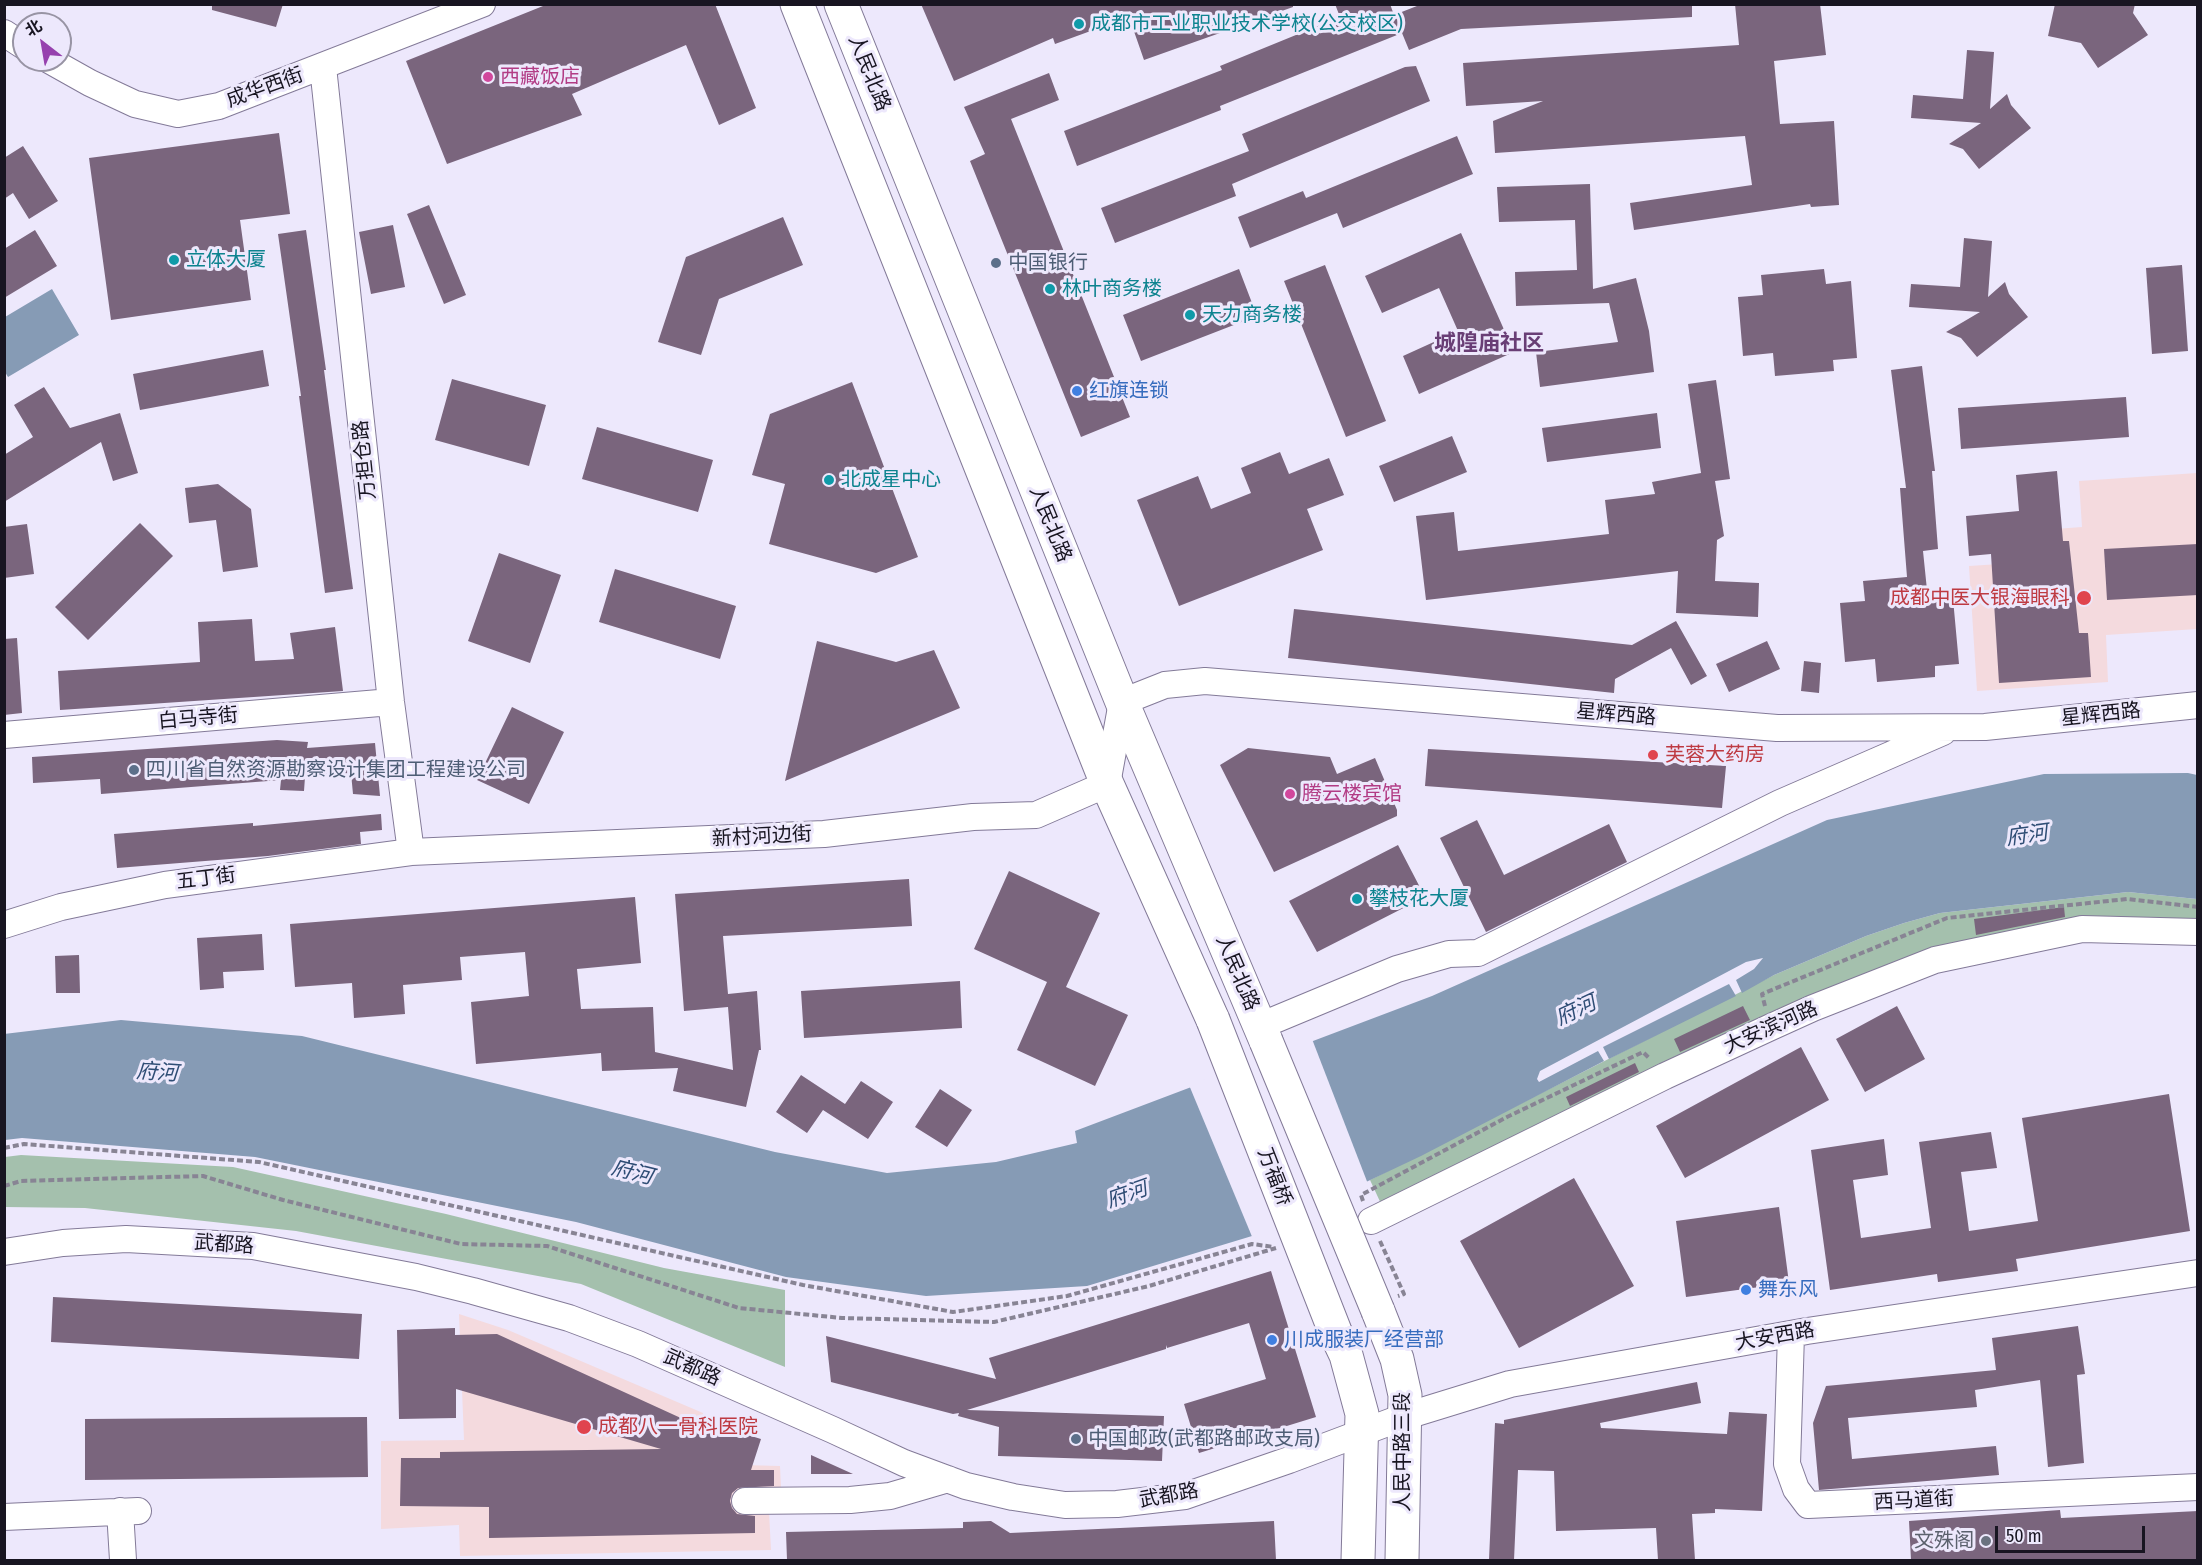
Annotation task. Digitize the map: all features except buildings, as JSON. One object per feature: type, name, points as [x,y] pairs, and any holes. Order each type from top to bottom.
[{"type":"main road","name":"人民北路","points":[[797,4],[1107,784],[1213,1020]]},
{"type":"main road","name":"人民北路","points":[[841,4],[1122,702],[1263,1033]]},
{"type":"main road","name":"万福桥","points":[[1213,1020],[1336,1334],[1346,1354],[1362,1414],[1361,1433]]},
{"type":"main road","points":[[1263,1033],[1386,1305]]},
{"type":"main road","name":"人民中路三段","points":[[1386,1305],[1405,1395],[1401,1560]]},
{"type":"main road","points":[[1358,1560],[1361,1433]]},
{"type":"street","name":"成华西街","points":[[70,72],[135,104],[178,114],[219,106],[482,4]]},
{"type":"street","name":"万担仓路","points":[[323,67],[391,702],[411,852]]},
{"type":"street","name":"星辉西路","points":[[1122,702],[1165,685],[1205,681],[1777,728],[1985,727],[2198,705]]},
{"type":"street","name":"白马寺街","points":[[4,735],[391,702]]},
{"type":"street","points":[[1107,784],[1122,702]]},
{"type":"street","points":[[2167,708],[2198,719]]},
{"type":"street","points":[[1263,1033],[1397,969],[1449,954],[1478,953],[1780,803],[1954,727]]},
{"type":"street","name":"新村河边街","points":[[411,852],[824,834],[973,817],[1036,814],[1107,784]]},
{"type":"street","name":"五丁街","points":[[4,925],[61,907],[165,885],[411,852]]},
{"type":"street","name":"大安滨河路","points":[[1371,1221],[1665,1076],[1813,1008],[1935,960],[2082,929],[2198,932]]},
{"type":"street","name":"武都路","points":[[4,1252],[63,1243],[126,1239],[253,1246],[416,1277],[569,1318],[638,1344],[904,1463],[948,1479],[1012,1497],[1054,1503],[1117,1504],[1185,1496],[1361,1433]]},
{"type":"street","name":"大安西路","points":[[1361,1433],[1406,1416],[1510,1384],[1791,1334],[2198,1273]]},
{"type":"street","name":"西马道街","points":[[1791,1334],[1787,1464],[1796,1489],[1808,1505],[2198,1487]]},
{"type":"street","points":[[745,1501],[850,1500],[890,1496],[948,1479]]},
{"type":"street","points":[[4,1517],[129,1511],[123,1560]]},
{"type":"path","points":[[1386,1305],[1404,1294],[1361,1195],[1507,1117],[1643,1053],[1665,1076]]},
{"type":"path","points":[[4,1148],[24,1144],[260,1162],[803,1285],[953,1312],[1067,1296],[1252,1244],[1278,1247],[1149,1286],[994,1322],[842,1318],[739,1308],[547,1246],[461,1244],[283,1200],[203,1176],[21,1181],[4,1186]]},
{"type":"shaded area","name":"成都中医大银海眼科","points":[[2197,473],[2197,629],[2106,635],[2108,682],[1977,691],[1969,566],[2030,562],[2028,531],[2082,527],[2079,481]]},
{"type":"shaded area","name":"成都八一骨科医院","points":[[459,1314],[508,1330],[703,1413],[707,1464],[780,1466],[781,1488],[769,1512],[771,1550],[460,1556],[459,1525],[381,1529],[381,1441],[464,1440]]},
{"type":"green space","points":[[2128,892],[2197,899],[2197,927],[1957,948],[1383,1208],[1370,1180],[1774,975],[1866,936],[1940,913]]},
{"type":"green space","points":[[21,1155],[233,1167],[446,1214],[664,1268],[785,1290],[785,1367],[581,1284],[296,1231],[85,1208],[5,1207],[5,1157]]},
{"type":"water","points":[[52,289],[79,335],[8,377],[5,372],[5,317]]},
{"type":"water","name":"府河","points":[[2188,773],[2197,775],[2197,899],[2128,892],[1940,913],[1866,936],[1774,975],[1742,993],[1736,980],[1754,969],[1763,958],[1746,962],[1540,1071],[1537,1079],[1539,1082],[1598,1051],[1604,1061],[1421,1156],[1252,1236],[1087,1286],[926,1296],[786,1277],[576,1222],[255,1157],[22,1138],[5,1140],[4,1034],[121,1020],[302,1036],[775,1152],[887,1173],[996,1162],[1077,1143],[1075,1131],[1432,996],[1827,820],[2044,774]]},
{"type":"water","points":[[1729,984],[1736,996],[1609,1059],[1603,1047]]},
{"type":"pier","points":[[1312,1039],[1368,1184],[1253,1239],[1189,1085]]},
{"type":"place","name":"成都市工业职业技术学校(公交校区)","points":[[1079,24]]},
{"type":"place","name":"西藏饭店","points":[[488,77]]},
{"type":"place","name":"立体大厦","points":[[174,260]]},
{"type":"place","name":"中国银行","points":[[996,263]]},
{"type":"place","name":"林叶商务楼","points":[[1050,289]]},
{"type":"place","name":"天力商务楼","points":[[1190,315]]},
{"type":"place","name":"红旗连锁","points":[[1077,391]]},
{"type":"place","name":"北成星中心","points":[[829,480]]},
{"type":"place","name":"成都中医大银海眼科","points":[[2084,598]]},
{"type":"place","name":"芙蓉大药房","points":[[1653,755]]},
{"type":"place","name":"四川省自然资源勘察设计集团工程建设公司","points":[[134,770]]},
{"type":"place","name":"腾云楼宾馆","points":[[1290,794]]},
{"type":"place","name":"攀枝花大厦","points":[[1357,899]]},
{"type":"place","name":"舞东风","points":[[1746,1290]]},
{"type":"place","name":"川成服装厂经营部","points":[[1272,1340]]},
{"type":"place","name":"成都八一骨科医院","points":[[584,1427]]},
{"type":"place","name":"中国邮政(武都路邮政支局)","points":[[1076,1439]]},
{"type":"place","name":"文殊阁","points":[[1986,1541]]},
{"type":"district","name":"城隍庙社区","points":[[1489,344]]}]
